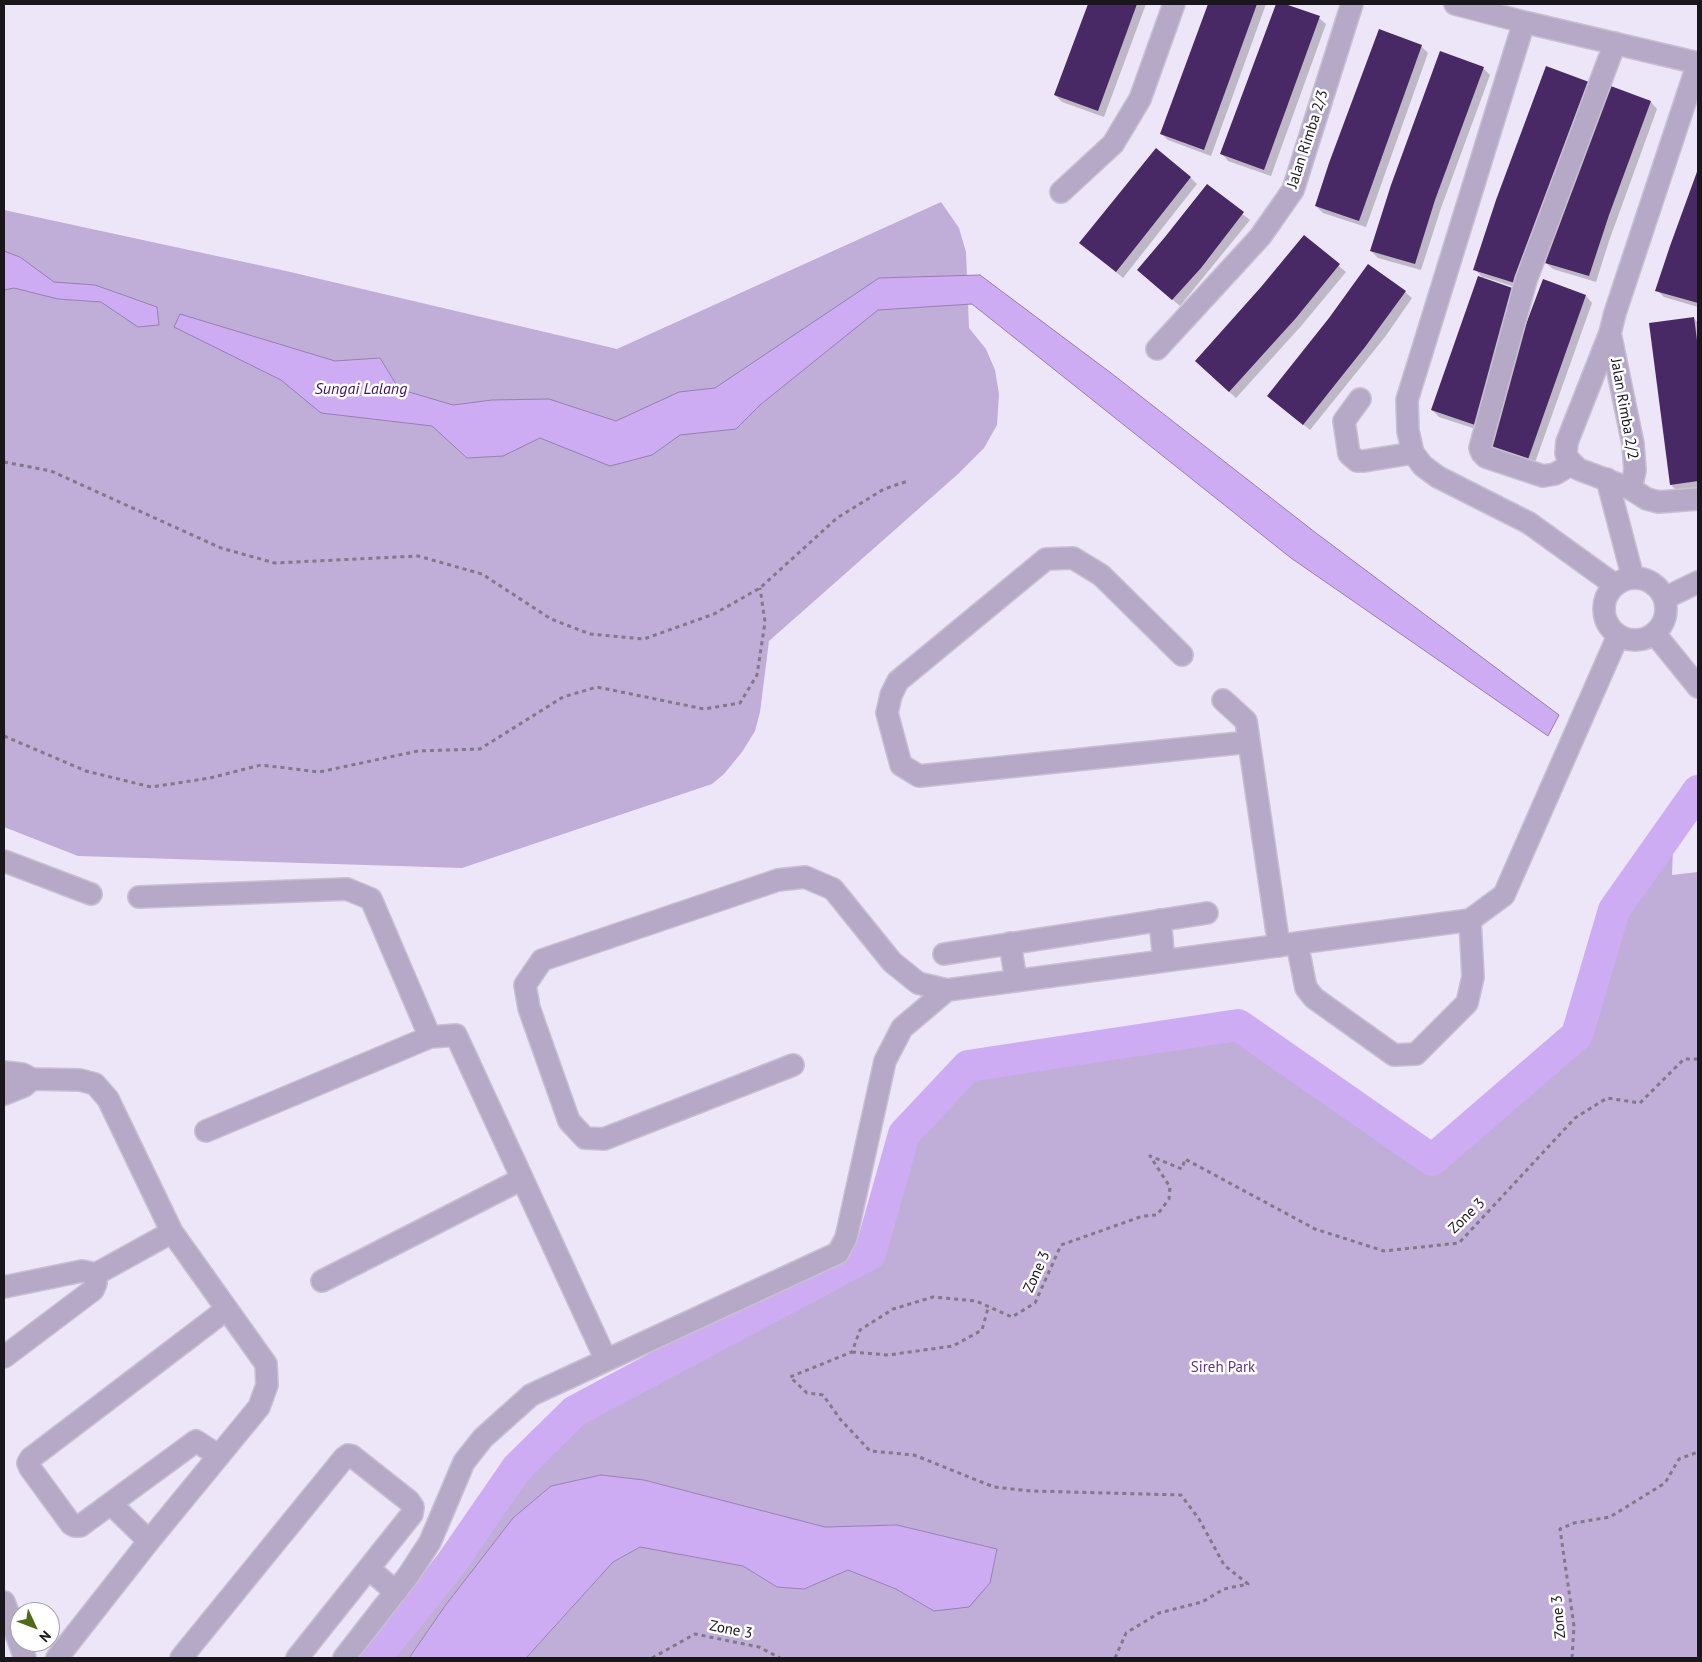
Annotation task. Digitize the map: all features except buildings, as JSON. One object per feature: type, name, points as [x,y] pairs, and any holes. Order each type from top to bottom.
[{"type":"street","points":[[1061,192],[1113,144],[1140,99],[1174,4]]},
{"type":"street","name":"Jalan Rimba 2/3","points":[[1157,348],[1260,237],[1293,190],[1352,4]]},
{"type":"street","points":[[1455,4],[1698,63]]},
{"type":"street","points":[[1524,22],[1407,400],[1408,431],[1413,453],[1423,466],[1438,477],[1529,523],[1624,582]]},
{"type":"street","points":[[1615,43],[1526,280],[1480,448],[1486,457],[1543,476],[1555,474],[1572,464],[1632,489],[1647,499],[1659,502],[1698,499]]},
{"type":"street","name":"Jalan Rimba 2/2","points":[[1572,464],[1566,453],[1567,442],[1610,333],[1698,63]]},
{"type":"street","name":"Jalan Rimba 2/2","points":[[1610,333],[1634,444],[1632,489]]},
{"type":"street","points":[[1360,399],[1344,421],[1349,454],[1357,461],[1364,461],[1413,453]]},
{"type":"street","points":[[1607,479],[1624,582]]},
{"type":"street","points":[[1182,655],[1101,575],[1074,558],[1046,558],[898,681],[891,695],[887,713],[901,765],[918,776],[1249,742]]},
{"type":"street","points":[[1643,579],[1652,582],[1660,589],[1664,598],[1667,607],[1666,617],[1662,626],[1647,639],[1637,641],[1618,636],[1611,630],[1606,621],[1604,612],[1608,592],[1624,582],[1643,579]]},
{"type":"street","points":[[1664,598],[1698,582]]},
{"type":"street","points":[[1655,634],[1698,688]]},
{"type":"street","points":[[793,1065],[604,1139],[585,1138],[569,1121],[529,1008],[525,984],[542,960],[778,880],[805,877],[833,889],[892,962],[918,983],[947,990],[1470,920],[1504,895],[1618,636]]},
{"type":"street","points":[[1223,700],[1246,721],[1288,944],[1306,988],[1314,998],[1394,1055],[1416,1054],[1467,1003],[1473,977],[1470,920]]},
{"type":"street","points":[[4,861],[91,894]]},
{"type":"street","points":[[139,897],[347,889],[371,899],[430,1037]]},
{"type":"street","points":[[944,954],[1207,912]]},
{"type":"street","points":[[1160,920],[1164,961]]},
{"type":"street","points":[[1010,943],[1016,981]]},
{"type":"street","points":[[344,1658],[408,1576],[430,1542],[464,1462],[483,1438],[531,1395],[838,1253],[846,1238],[885,1061],[902,1028],[947,990]]},
{"type":"street","points":[[206,1131],[430,1037],[456,1035],[606,1360]]},
{"type":"street","points":[[4,1072],[22,1074],[32,1079],[80,1080],[95,1084],[108,1099],[172,1232],[266,1364],[267,1385],[259,1407],[148,1541],[57,1658]]},
{"type":"street","points":[[4,1094],[24,1086],[32,1079]]},
{"type":"street","points":[[322,1281],[522,1179]]},
{"type":"street","points":[[4,1287],[82,1270],[96,1274],[172,1232]]},
{"type":"street","points":[[4,1357],[93,1290],[96,1283],[96,1274]]},
{"type":"street","points":[[218,1456],[196,1442],[80,1526],[71,1524],[28,1463],[31,1458],[227,1309]]},
{"type":"street","points":[[181,1658],[348,1455],[352,1456],[409,1501],[413,1507],[412,1514],[298,1658]]},
{"type":"street","points":[[111,1504],[148,1541]]},
{"type":"street","points":[[369,1569],[396,1592]]},
{"type":"street","points":[[4,1602],[25,1658]]},
{"type":"path","points":[[4,462],[51,471],[222,548],[275,563],[418,556],[482,574],[551,619],[590,634],[644,639],[714,614],[760,588],[837,518],[884,489],[908,481]]},
{"type":"path","points":[[4,736],[86,771],[151,787],[210,778],[261,765],[319,772],[418,751],[480,749],[563,697],[597,686],[704,709],[740,704],[757,675],[765,622],[760,588]]},
{"type":"path","name":"Zone 3","points":[[852,1352],[860,1330],[894,1309],[933,1297],[976,1302],[1012,1317],[1035,1303],[1061,1245],[1143,1216],[1157,1215],[1169,1200],[1170,1188],[1150,1156],[1182,1169],[1185,1158],[1315,1229],[1384,1251],[1459,1243],[1575,1118],[1607,1098],[1640,1103],[1684,1059],[1698,1059]]},
{"type":"path","points":[[988,1308],[982,1330],[953,1346],[888,1354],[852,1352],[790,1377],[808,1392],[823,1395],[840,1419],[870,1451],[914,1455],[994,1487],[1031,1492],[1181,1495],[1199,1519],[1224,1565],[1248,1584],[1224,1589],[1202,1602],[1159,1613],[1126,1633],[1115,1658]]},
{"type":"path","name":"Zone 3","points":[[1572,1658],[1574,1626],[1560,1529],[1574,1523],[1610,1516],[1664,1483],[1679,1459],[1698,1452]]},
{"type":"path","name":"Zone 3","points":[[652,1658],[695,1634],[759,1647],[780,1658]]},
{"type":"green space","points":[[941,202],[959,228],[966,252],[969,328],[986,349],[995,370],[999,394],[997,425],[984,448],[958,474],[769,641],[760,712],[755,731],[742,752],[724,774],[712,784],[462,868],[78,856],[4,827],[4,210],[286,271],[617,349]]},
{"type":"green space","name":"Sireh Park","points":[[1674,825],[1672,875],[1698,872],[1698,1658],[526,1658],[613,1562],[640,1547],[743,1566],[777,1587],[804,1589],[848,1570],[896,1589],[934,1611],[990,1583],[997,1549],[897,1525],[825,1527],[644,1480],[601,1475],[551,1486],[513,1518],[445,1606],[409,1658],[375,1658],[450,1565],[517,1468],[575,1411],[870,1254],[904,1134],[968,1066],[1238,1025],[1432,1159],[1576,1035],[1614,910]]},
{"type":"water","points":[[4,251],[20,257],[54,282],[95,285],[157,307],[159,325],[138,327],[101,302],[58,299],[14,288],[4,290]]},
{"type":"water","name":"Sungai Lalang","points":[[980,275],[1111,373],[1316,533],[1559,715],[1548,736],[1291,558],[972,304],[878,310],[760,405],[736,429],[680,435],[652,455],[610,466],[540,438],[503,456],[467,458],[432,426],[321,413],[281,380],[174,327],[180,314],[335,361],[380,358],[399,389],[453,405],[492,400],[549,399],[616,421],[679,392],[715,388],[879,278]]},
{"type":"water","points":[[601,1475],[644,1480],[825,1527],[897,1525],[997,1549],[990,1583],[969,1607],[934,1611],[896,1589],[848,1570],[804,1589],[777,1587],[743,1566],[640,1547],[613,1562],[526,1658],[409,1658],[445,1606],[513,1518],[551,1486]]},
{"type":"waterway","points":[[375,1658],[450,1565],[517,1468],[575,1411],[870,1254],[904,1134],[968,1066],[1238,1025],[1432,1160],[1577,1035],[1614,910],[1698,791]]}]
